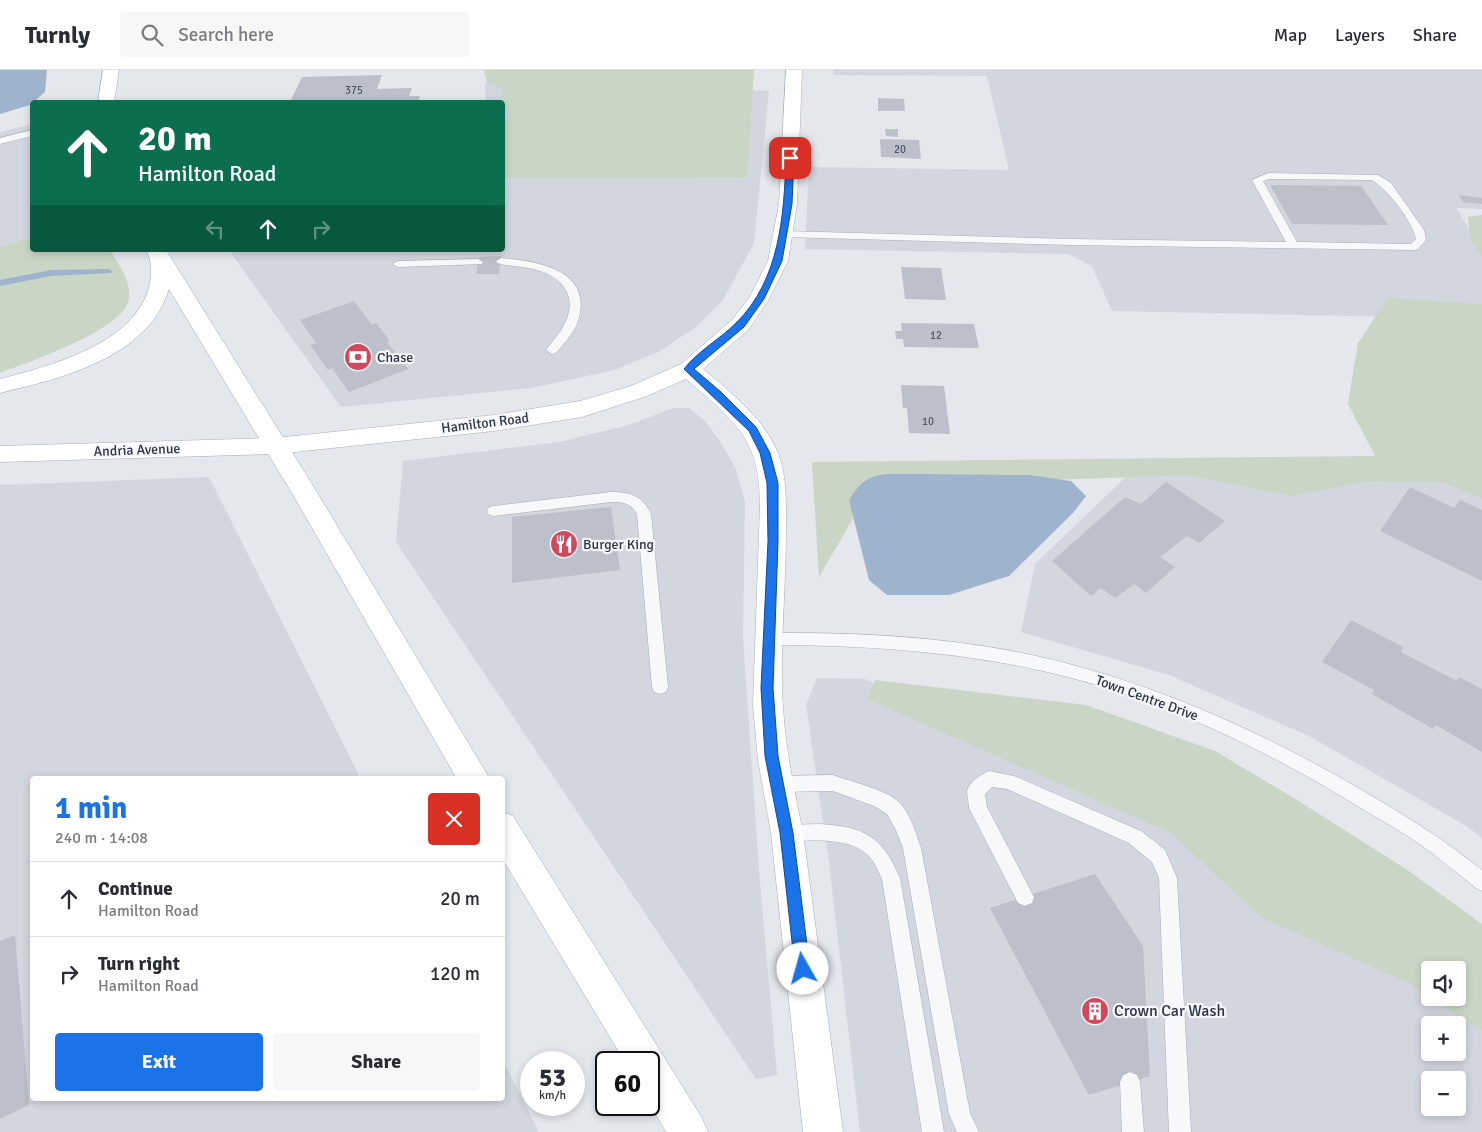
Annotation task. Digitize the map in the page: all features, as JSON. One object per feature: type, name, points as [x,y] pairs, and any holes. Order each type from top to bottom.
[{"type":"street","points":[[106,100],[111,70]]},
{"type":"street","name":"Hamilton Road","points":[[275,446],[534,418],[582,409],[639,391],[689,369],[740,325],[759,299],[778,261],[788,204],[794,70]]},
{"type":"street","points":[[0,386],[33,378],[113,345],[133,329],[149,313],[157,297],[161,281],[158,252]]},
{"type":"street","points":[[158,252],[472,776]]},
{"type":"street","points":[[689,369],[718,394],[753,429],[765,453],[772,483],[773,541],[767,688],[772,756],[787,833],[823,1132]]},
{"type":"street","points":[[0,404],[12,392],[33,378]]},
{"type":"street","name":"Andria Avenue","points":[[0,454],[275,446]]},
{"type":"street","points":[[505,831],[639,1051]]},
{"type":"street","points":[[660,1086],[688,1132]]},
{"type":"lane","points":[[0,142],[30,134]]},
{"type":"lane","points":[[784,234],[1293,245],[1414,247],[1422,240],[1419,230],[1387,185],[1374,177],[1268,176],[1257,180],[1293,245]]},
{"type":"lane","points":[[501,261],[527,262],[548,268],[563,277],[573,291],[576,308],[571,323],[552,350]]},
{"type":"lane","points":[[398,264],[478,262]]},
{"type":"lane","points":[[494,511],[611,497],[626,497],[635,500],[641,505],[644,514],[660,687]]},
{"type":"lane","name":"Town Centre Drive","points":[[769,639],[804,638],[906,644],[997,655],[1084,675],[1214,722],[1323,776],[1430,840],[1482,882]]},
{"type":"lane","points":[[1026,897],[978,808],[976,791],[989,780],[1008,781],[1135,837],[1159,856],[1168,878],[1180,1132]]},
{"type":"lane","points":[[777,784],[833,783],[880,800],[893,808],[904,826],[912,848],[960,1114],[968,1132]]},
{"type":"lane","points":[[787,833],[816,833],[857,837],[875,849],[891,878],[933,1132]]},
{"type":"lane","points":[[1130,1082],[1133,1132]]},
{"type":"shaded area","points":[[833,70],[1482,70],[1482,209],[1457,208],[1482,254],[1482,304],[1398,317],[1112,311],[1092,266],[1068,254],[805,249],[809,167],[1009,170],[987,76],[834,75]]},
{"type":"shaded area","points":[[485,83],[769,91],[754,243],[723,300],[696,327],[660,351],[615,370],[531,388],[341,407],[230,252],[505,252],[505,100],[486,100]]},
{"type":"shaded area","points":[[30,124],[30,238],[0,247],[0,132]]},
{"type":"shaded area","points":[[673,408],[689,408],[705,421],[721,443],[736,469],[745,502],[743,638],[759,870],[777,1075],[756,1079],[396,542],[403,461],[559,442],[629,425]]},
{"type":"shaded area","points":[[1131,472],[1452,476],[1482,490],[1482,838],[1468,827],[1309,736],[1169,675],[1021,632],[1035,564]]},
{"type":"shaded area","points":[[209,477],[359,776],[30,776],[30,1101],[505,1101],[505,1064],[520,1094],[520,1116],[531,1116],[539,1132],[0,1132],[0,485]]},
{"type":"shaded area","points":[[817,678],[865,679],[1217,843],[1421,980],[1421,1006],[1466,1006],[1466,1004],[1482,1012],[1482,1132],[860,1132],[829,862],[806,705]]},
{"type":"green space","points":[[484,70],[754,70],[747,177],[505,178],[505,126],[511,109],[505,108],[505,100],[500,100],[503,89],[487,83]]},
{"type":"green space","points":[[1482,215],[1482,257],[1470,239],[1468,217]]},
{"type":"green space","points":[[30,238],[30,252],[111,252],[126,280],[129,299],[123,311],[111,322],[93,333],[73,344],[0,373],[0,247]]},
{"type":"green space","points":[[1388,298],[1482,304],[1482,499],[1443,482],[1368,481],[1291,496],[1189,475],[998,482],[873,484],[819,577],[812,462],[1375,456],[1348,404],[1358,343]]},
{"type":"green space","points":[[875,680],[1086,705],[1215,751],[1406,869],[1482,924],[1482,1031],[1466,1021],[1466,1016],[1459,1016],[1443,1006],[1466,1006],[1466,961],[1421,961],[1421,991],[1409,983],[1262,918],[1171,833],[867,699]]},
{"type":"water","points":[[0,70],[47,70],[45,92],[36,100],[30,100],[30,105],[0,114]]},
{"type":"water","points":[[885,474],[1029,475],[1071,481],[1086,496],[1073,513],[1009,576],[949,595],[887,595],[869,580],[849,500],[856,490],[870,478]]},
{"type":"building","points":[[382,75],[377,89],[412,88],[409,96],[420,96],[419,100],[291,100],[302,77]]},
{"type":"building","points":[[878,98],[904,99],[905,111],[878,111]]},
{"type":"building","points":[[885,129],[898,129],[898,137],[886,136]]},
{"type":"building","points":[[880,139],[919,140],[921,159],[881,157]]},
{"type":"building","points":[[1270,185],[1361,186],[1388,225],[1292,224]]},
{"type":"building","points":[[1459,195],[1482,198],[1482,204],[1463,202]]},
{"type":"building","points":[[501,256],[499,274],[476,274],[479,257]]},
{"type":"building","points":[[901,267],[941,268],[946,300],[905,299]]},
{"type":"building","name":"Chase","points":[[354,301],[372,325],[376,323],[390,341],[387,342],[408,369],[349,392],[332,368],[328,370],[310,345],[316,343],[300,320]]},
{"type":"building","points":[[901,323],[974,324],[979,348],[904,347],[903,339],[896,339],[895,331],[902,331]]},
{"type":"building","points":[[901,385],[944,386],[950,434],[909,433],[907,408],[903,408]]},
{"type":"building","points":[[1166,482],[1225,521],[1199,543],[1187,536],[1160,557],[1175,567],[1146,593],[1134,584],[1115,598],[1101,588],[1091,596],[1052,561],[1125,497],[1141,504]]},
{"type":"building","points":[[1410,487],[1454,508],[1460,500],[1482,510],[1482,581],[1380,531]]},
{"type":"building","name":"Burger King","points":[[611,507],[620,570],[512,583],[512,517]]},
{"type":"building","points":[[1351,620],[1403,647],[1401,652],[1457,681],[1459,677],[1482,689],[1482,752],[1436,725],[1433,729],[1372,694],[1374,690],[1322,662]]},
{"type":"building","name":"Crown Car Wash","points":[[1095,874],[1143,946],[1150,1076],[1089,1095],[990,908]]},
{"type":"building","points":[[15,935],[29,1105],[0,1119],[0,941]]},
{"type":"waterway","points":[[0,283],[51,273],[108,271]]},
{"type":"place","name":"Chase","points":[[358,357]]},
{"type":"place","name":"Burger King","points":[[564,544]]},
{"type":"place","name":"Crown Car Wash","points":[[1095,1011]]},
{"type":"route","points":[[790,158],[788,204],[782,247],[778,261],[759,299],[740,325],[689,369],[718,394],[753,429],[765,453],[772,483],[773,541],[767,688],[772,756],[787,833],[803,969]]}]
